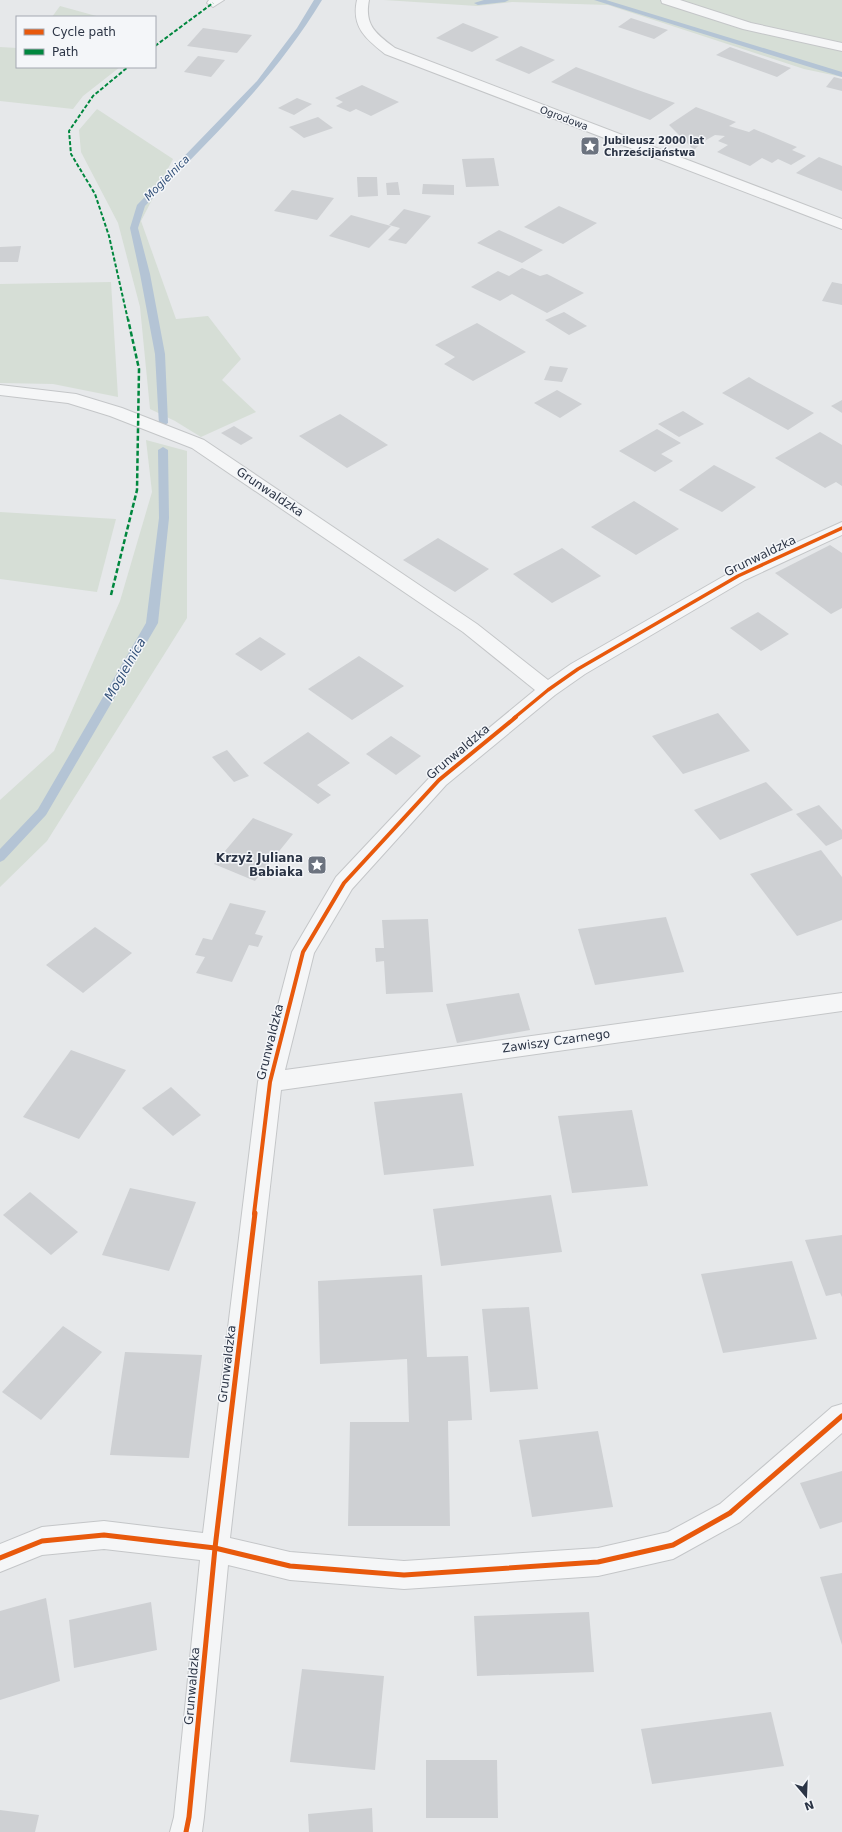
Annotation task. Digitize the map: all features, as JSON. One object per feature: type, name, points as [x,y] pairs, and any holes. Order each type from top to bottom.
[{"type":"street","name":"Ogrodowa","points":[[363,0],[360,10],[363,26],[376,40],[390,50],[842,224]]},
{"type":"street","points":[[667,0],[748,26],[842,47]]},
{"type":"street","name":"Grunwaldzka","points":[[0,390],[70,398],[116,412],[198,444],[470,628],[548,690]]},
{"type":"street","name":"Grunwaldzka","points":[[186,1832],[190,1817],[215,1548],[270,1082],[303,952],[344,883],[439,780],[548,690],[578,669],[738,576],[842,528]]},
{"type":"street","name":"Zawiszy Czarnego","points":[[270,1082],[842,1002]]},
{"type":"street","points":[[0,1558],[42,1541],[104,1535],[215,1548],[290,1566],[404,1575],[598,1562],[673,1545],[730,1514],[842,1416]]},
{"type":"shaded area","points":[[384,0],[842,0],[842,77],[804,69],[608,5],[512,2],[477,6]]},
{"type":"shaded area","points":[[60,6],[96,16],[53,16]]},
{"type":"shaded area","points":[[0,47],[16,48],[16,68],[119,68],[83,96],[73,109],[0,101]]},
{"type":"shaded area","points":[[97,109],[173,159],[141,221],[176,319],[208,316],[241,359],[222,380],[256,412],[201,437],[175,421],[150,409],[140,307],[118,223],[81,152],[79,130]]},
{"type":"shaded area","points":[[111,282],[118,397],[53,384],[0,383],[0,284]]},
{"type":"shaded area","points":[[146,440],[187,451],[187,618],[47,841],[0,887],[0,800],[54,751],[120,601],[152,492]]},
{"type":"shaded area","points":[[0,512],[116,519],[97,592],[0,579]]},
{"type":"building","points":[[631,18],[668,30],[654,39],[618,27]]},
{"type":"building","points":[[463,23],[499,37],[472,52],[436,38]]},
{"type":"building","points":[[203,28],[252,35],[237,53],[187,46]]},
{"type":"building","points":[[521,46],[555,60],[529,74],[495,60]]},
{"type":"building","points":[[730,47],[791,68],[777,77],[716,55]]},
{"type":"building","points":[[198,56],[225,60],[211,77],[184,72]]},
{"type":"building","points":[[576,67],[675,103],[650,120],[551,82]]},
{"type":"building","points":[[834,77],[842,79],[842,91],[826,87]]},
{"type":"building","points":[[362,85],[399,102],[371,116],[356,109],[350,112],[336,106],[343,102],[335,98]]},
{"type":"building","points":[[297,98],[312,104],[294,115],[278,108]]},
{"type":"building","points":[[696,107],[736,122],[729,126],[749,132],[754,129],[797,147],[792,150],[806,156],[791,165],[778,159],[772,163],[762,158],[750,166],[717,152],[728,145],[718,141],[725,136],[715,135],[701,143],[694,150],[669,125]]},
{"type":"building","points":[[318,117],[333,128],[304,138],[289,127]]},
{"type":"building","points":[[819,157],[842,166],[842,191],[796,173]]},
{"type":"building","points":[[494,158],[499,186],[466,187],[462,159]]},
{"type":"building","points":[[357,177],[377,177],[378,196],[358,197]]},
{"type":"building","points":[[398,182],[400,195],[387,195],[386,183]]},
{"type":"building","points":[[423,184],[454,185],[454,195],[422,194]]},
{"type":"building","points":[[292,190],[334,198],[317,220],[274,211]]},
{"type":"building","points":[[559,206],[597,223],[563,244],[524,227]]},
{"type":"building","points":[[404,209],[431,216],[406,244],[388,240],[400,228],[389,225]]},
{"type":"building","points":[[351,215],[391,226],[369,248],[329,236]]},
{"type":"building","points":[[499,230],[543,250],[522,263],[477,243]]},
{"type":"building","points":[[21,246],[18,262],[0,262],[0,247]]},
{"type":"building","points":[[522,268],[540,276],[547,274],[584,293],[547,313],[512,294],[500,301],[471,287],[498,271],[509,276]]},
{"type":"building","points":[[832,282],[842,284],[842,305],[822,301]]},
{"type":"building","points":[[564,312],[587,326],[569,335],[545,320]]},
{"type":"building","points":[[477,323],[526,352],[473,381],[444,364],[455,357],[435,345]]},
{"type":"building","points":[[550,366],[568,368],[562,382],[544,380]]},
{"type":"building","points":[[749,377],[814,413],[788,430],[722,393]]},
{"type":"building","points":[[557,390],[582,404],[560,418],[534,403]]},
{"type":"building","points":[[842,400],[842,413],[831,406]]},
{"type":"building","points":[[683,411],[704,424],[679,437],[658,424]]},
{"type":"building","points":[[340,414],[388,445],[347,468],[299,436]]},
{"type":"building","points":[[234,426],[253,438],[241,445],[221,433]]},
{"type":"building","points":[[657,429],[681,443],[661,454],[673,461],[655,472],[619,451]]},
{"type":"building","points":[[820,432],[842,445],[842,486],[836,482],[825,488],[775,458]]},
{"type":"building","points":[[714,465],[756,487],[722,512],[679,490]]},
{"type":"building","points":[[634,501],[679,529],[636,555],[591,527]]},
{"type":"building","points":[[438,538],[489,569],[455,592],[403,560]]},
{"type":"building","points":[[830,545],[842,553],[842,608],[831,614],[775,573]]},
{"type":"building","points":[[562,548],[601,576],[552,603],[513,574]]},
{"type":"building","points":[[758,612],[789,634],[761,651],[730,628]]},
{"type":"building","points":[[260,637],[286,654],[261,671],[235,654]]},
{"type":"building","points":[[359,656],[404,686],[352,720],[308,689]]},
{"type":"building","points":[[718,713],[750,751],[683,774],[652,736]]},
{"type":"building","points":[[308,732],[350,763],[317,785],[331,795],[318,804],[263,763]]},
{"type":"building","points":[[391,736],[421,756],[396,775],[366,754]]},
{"type":"building","points":[[227,750],[249,776],[234,782],[212,757]]},
{"type":"building","points":[[766,782],[793,810],[720,840],[694,810]]},
{"type":"building","points":[[819,805],[842,830],[842,839],[826,846],[796,814]]},
{"type":"building","points":[[253,818],[293,834],[255,881],[214,864]]},
{"type":"building","points":[[821,850],[842,877],[842,920],[797,936],[750,874]]},
{"type":"building","points":[[230,903],[266,911],[255,934],[263,936],[258,947],[249,945],[232,982],[196,973],[205,957],[195,955],[203,938],[212,940]]},
{"type":"building","points":[[666,917],[684,972],[595,985],[578,929]]},
{"type":"building","points":[[428,919],[433,992],[386,994],[384,961],[376,962],[375,948],[384,948],[382,920]]},
{"type":"building","points":[[95,927],[132,953],[83,993],[46,965]]},
{"type":"building","points":[[519,993],[530,1030],[457,1043],[446,1004]]},
{"type":"building","points":[[71,1050],[126,1070],[79,1139],[23,1117]]},
{"type":"building","points":[[171,1087],[201,1115],[173,1136],[142,1108]]},
{"type":"building","points":[[462,1093],[474,1166],[384,1175],[374,1102]]},
{"type":"building","points":[[632,1110],[648,1186],[572,1193],[558,1116]]},
{"type":"building","points":[[130,1188],[196,1202],[169,1271],[102,1255]]},
{"type":"building","points":[[30,1192],[78,1232],[51,1255],[3,1215]]},
{"type":"building","points":[[551,1195],[562,1252],[441,1266],[433,1209]]},
{"type":"building","points":[[842,1235],[842,1297],[840,1293],[826,1296],[805,1240]]},
{"type":"building","points":[[792,1261],[817,1339],[723,1353],[701,1274]]},
{"type":"building","points":[[422,1275],[427,1357],[468,1356],[472,1420],[448,1421],[450,1526],[348,1526],[350,1422],[409,1422],[407,1359],[320,1364],[318,1281]]},
{"type":"building","points":[[529,1307],[538,1389],[490,1392],[482,1309]]},
{"type":"building","points":[[63,1326],[102,1352],[41,1420],[2,1392]]},
{"type":"building","points":[[125,1352],[202,1355],[189,1458],[110,1455]]},
{"type":"building","points":[[598,1431],[613,1507],[532,1517],[519,1440]]},
{"type":"building","points":[[842,1471],[842,1522],[820,1529],[800,1483]]},
{"type":"building","points":[[842,1573],[842,1645],[820,1577]]},
{"type":"building","points":[[46,1598],[60,1681],[0,1700],[0,1611]]},
{"type":"building","points":[[151,1602],[157,1650],[74,1668],[69,1620]]},
{"type":"building","points":[[589,1612],[594,1672],[477,1676],[474,1616]]},
{"type":"building","points":[[302,1669],[384,1676],[375,1770],[290,1762]]},
{"type":"building","points":[[771,1712],[784,1766],[652,1784],[641,1729]]},
{"type":"building","points":[[426,1760],[497,1760],[498,1818],[426,1818]]},
{"type":"building","points":[[372,1808],[373,1832],[309,1832],[308,1814]]},
{"type":"building","points":[[0,1810],[39,1815],[35,1832],[0,1832]]},
{"type":"waterway","name":"Mogielnica","points":[[163,423],[160,354],[145,274],[134,228],[141,205],[237,108],[281,56],[301,29],[318,0]]},
{"type":"waterway","points":[[478,3],[505,0]]},
{"type":"waterway","points":[[598,0],[842,75]]},
{"type":"waterway","name":"Mogielnica","points":[[0,857],[42,812],[152,623],[164,518],[163,450]]},
{"type":"marked path","points":[[156,45],[213,3]]},
{"type":"marked path","points":[[111,595],[137,490],[139,369],[109,236],[95,194],[71,154],[69,131],[93,96],[127,68]]},
{"type":"cycle path","points":[[186,1832],[189,1817],[215,1548],[270,1082],[303,952],[344,883],[439,780],[548,690],[578,669],[738,576],[842,528]]},
{"type":"cycle path","points":[[0,1558],[42,1541],[104,1535],[215,1548],[290,1566],[404,1575],[598,1562],[673,1545],[730,1513],[842,1416]]},
{"type":"place","name":"Jubileusz 2000 lat Chrześcijaństwa","points":[[590,146]]},
{"type":"place","name":"Krzyż Juliana Babiaka","points":[[317,865]]}]
